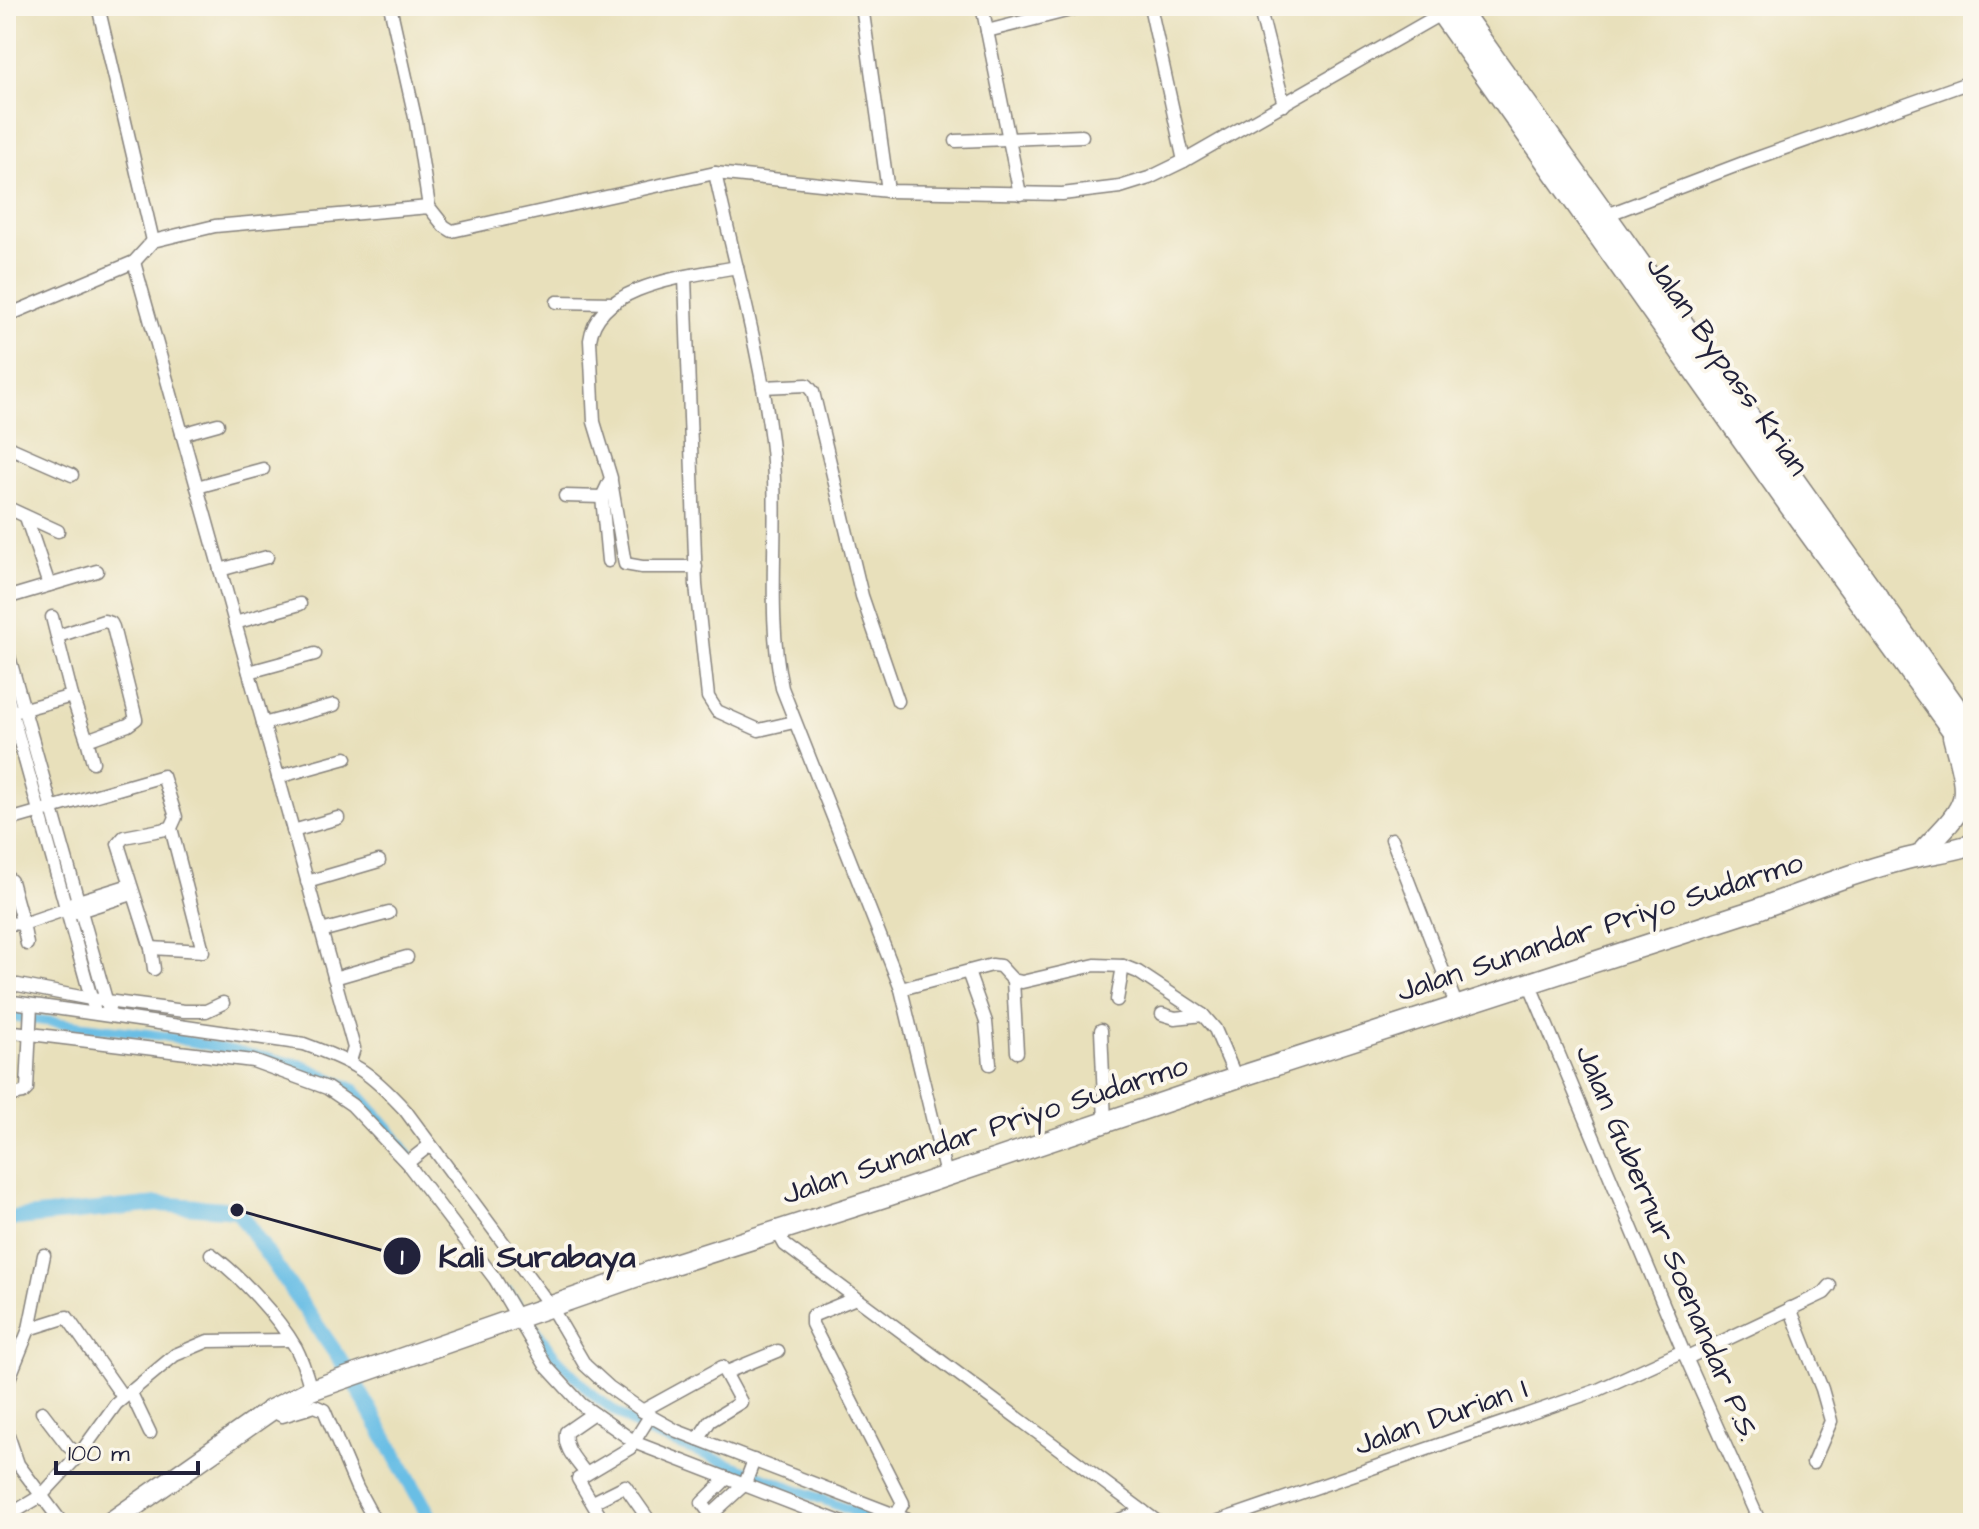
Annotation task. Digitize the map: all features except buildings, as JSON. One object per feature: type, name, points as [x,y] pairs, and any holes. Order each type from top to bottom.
[{"type":"highway","name":"Jalan Bypass Krian","points":[[1448,8],[1604,216],[1973,731]]},
{"type":"highway","name":"Jalan Bypass Krian","points":[[1448,8],[1791,508],[1973,759]]},
{"type":"highway","points":[[1917,854],[1951,819],[1963,799],[1950,725]]},
{"type":"highway","name":"Jalan Sunandar Priyo Sudarmo","points":[[110,1523],[271,1410],[314,1389],[777,1231],[1917,854],[1973,831]]},
{"type":"highway","name":"Jalan Sunandar Priyo Sudarmo","points":[[1917,854],[1966,848]]},
{"type":"street","points":[[98,6],[153,241]]},
{"type":"street","points":[[390,6],[416,122],[429,207],[452,231],[715,173],[888,191],[1062,194],[1120,187],[1149,178],[1184,161],[1448,8]]},
{"type":"street","points":[[862,6],[888,191]]},
{"type":"street","points":[[982,6],[1020,194]]},
{"type":"street","points":[[987,31],[1086,6]]},
{"type":"street","points":[[1150,6],[1184,161]]},
{"type":"street","points":[[1259,6],[1284,105]]},
{"type":"street","points":[[1604,216],[1973,81]]},
{"type":"street","points":[[956,141],[1082,136]]},
{"type":"street","points":[[715,173],[763,387],[775,493],[776,649],[782,688],[901,989],[946,1175]]},
{"type":"street","points":[[6,316],[134,262],[153,241],[215,226],[429,207]]},
{"type":"street","points":[[134,262],[354,1048],[350,1061]]},
{"type":"street","points":[[557,302],[603,305],[639,289],[737,267]]},
{"type":"street","points":[[685,277],[698,606],[708,697],[717,711],[759,730],[794,722]]},
{"type":"street","points":[[603,305],[590,340],[594,422],[611,478],[624,562],[627,566],[696,567]]},
{"type":"street","points":[[763,387],[807,385],[813,392],[862,596],[898,701]]},
{"type":"street","points":[[182,434],[218,424]]},
{"type":"street","points":[[6,446],[72,475]]},
{"type":"street","points":[[197,487],[263,469]]},
{"type":"street","points":[[608,561],[602,497],[611,478]]},
{"type":"street","points":[[565,496],[602,497]]},
{"type":"street","points":[[6,507],[58,531]]},
{"type":"street","points":[[26,517],[49,585]]},
{"type":"street","points":[[220,570],[267,557]]},
{"type":"street","points":[[6,598],[97,571]]},
{"type":"street","points":[[235,623],[300,604]]},
{"type":"street","points":[[52,617],[93,762]]},
{"type":"street","points":[[58,636],[104,621],[113,627],[136,719],[87,740]]},
{"type":"street","points":[[6,646],[14,712]]},
{"type":"street","points":[[249,672],[315,654]]},
{"type":"street","points":[[6,692],[79,905],[108,1008]]},
{"type":"street","points":[[14,712],[72,696]]},
{"type":"street","points":[[263,724],[334,705]]},
{"type":"street","points":[[278,777],[346,758]]},
{"type":"street","points":[[6,821],[161,775],[167,783],[176,817],[171,828],[203,951],[151,948]]},
{"type":"street","points":[[45,809],[66,910],[93,1006]]},
{"type":"street","points":[[293,831],[338,818]]},
{"type":"street","points":[[154,969],[151,948],[118,844],[119,839],[171,828]]},
{"type":"street","points":[[1392,839],[1457,1007]]},
{"type":"street","points":[[307,882],[379,861]]},
{"type":"street","points":[[6,876],[11,881],[27,944]]},
{"type":"street","points":[[6,923],[23,924],[131,890]]},
{"type":"street","points":[[321,931],[389,913]]},
{"type":"street","points":[[334,978],[407,957]]},
{"type":"street","points":[[901,989],[996,965],[1013,980],[1022,982],[1095,965],[1123,966],[1138,972],[1203,1015],[1215,1029],[1236,1078]]},
{"type":"street","points":[[1117,1000],[1123,966]]},
{"type":"street","points":[[968,972],[986,1022],[990,1064]]},
{"type":"street","points":[[1013,980],[1017,1052]]},
{"type":"street","name":"Jalan Gubernur Soenandar P.S.","points":[[1529,983],[1685,1355],[1760,1523]]},
{"type":"street","points":[[6,991],[18,985],[108,1008],[197,1011],[210,1010],[223,1003]]},
{"type":"street","points":[[6,1001],[30,1007],[93,1006]]},
{"type":"street","points":[[6,1096],[23,1093],[27,1089],[30,1007]]},
{"type":"street","points":[[108,1008],[189,1029],[304,1044],[350,1061],[377,1080],[405,1110],[428,1147],[547,1308],[585,1365],[609,1387],[646,1417],[754,1462],[916,1523]]},
{"type":"street","points":[[1162,1014],[1175,1018],[1203,1015]]},
{"type":"street","points":[[188,1050],[189,1029]]},
{"type":"street","points":[[1101,1030],[1105,1122]]},
{"type":"street","points":[[6,1031],[188,1050],[253,1061],[327,1088],[352,1105],[409,1162],[495,1279],[546,1366],[592,1414],[637,1441],[745,1483],[820,1519],[843,1523]]},
{"type":"street","points":[[409,1162],[428,1147]]},
{"type":"street","points":[[777,1231],[785,1245],[1159,1523]]},
{"type":"street","points":[[211,1254],[246,1284],[290,1340],[314,1389]]},
{"type":"street","points":[[6,1386],[29,1329],[44,1255]]},
{"type":"street","name":"Jalan Durian I","points":[[1213,1523],[1598,1390],[1824,1293],[1830,1286]]},
{"type":"street","points":[[856,1298],[812,1316],[812,1324],[903,1503],[896,1515]]},
{"type":"street","points":[[1790,1308],[1822,1389],[1831,1421],[1813,1463]]},
{"type":"street","points":[[29,1329],[67,1317],[126,1394],[150,1433]]},
{"type":"street","points":[[6,1517],[41,1496],[79,1455],[107,1413],[175,1355],[194,1345],[223,1340],[290,1340]]},
{"type":"street","points":[[727,1372],[778,1351]]},
{"type":"street","points":[[604,1523],[578,1482],[579,1478],[602,1467],[637,1441],[646,1417],[718,1367],[727,1372],[750,1414]]},
{"type":"street","points":[[698,1439],[710,1421],[741,1402]]},
{"type":"street","points":[[271,1410],[282,1416],[315,1406],[324,1410],[357,1488],[376,1523]]},
{"type":"street","points":[[42,1412],[68,1446],[79,1455]]},
{"type":"street","points":[[586,1474],[568,1450],[565,1437],[566,1432],[592,1414]]},
{"type":"street","points":[[6,1429],[18,1464],[62,1523]]},
{"type":"street","points":[[727,1478],[702,1503],[714,1519],[745,1483],[754,1462]]},
{"type":"street","points":[[593,1502],[625,1486],[651,1523]]},
{"type":"street","points":[[1111,1523],[1143,1511]]},
{"type":"waterway","points":[[6,1016],[164,1036],[303,1065],[355,1089],[416,1165]]},
{"type":"waterway","points":[[6,1219],[159,1204],[237,1210],[348,1371],[433,1523]]},
{"type":"waterway","points":[[508,1292],[557,1358],[594,1396],[643,1431],[884,1523]]},
{"type":"place","name":"Kali Surabaya","points":[[237,1210]]}]
